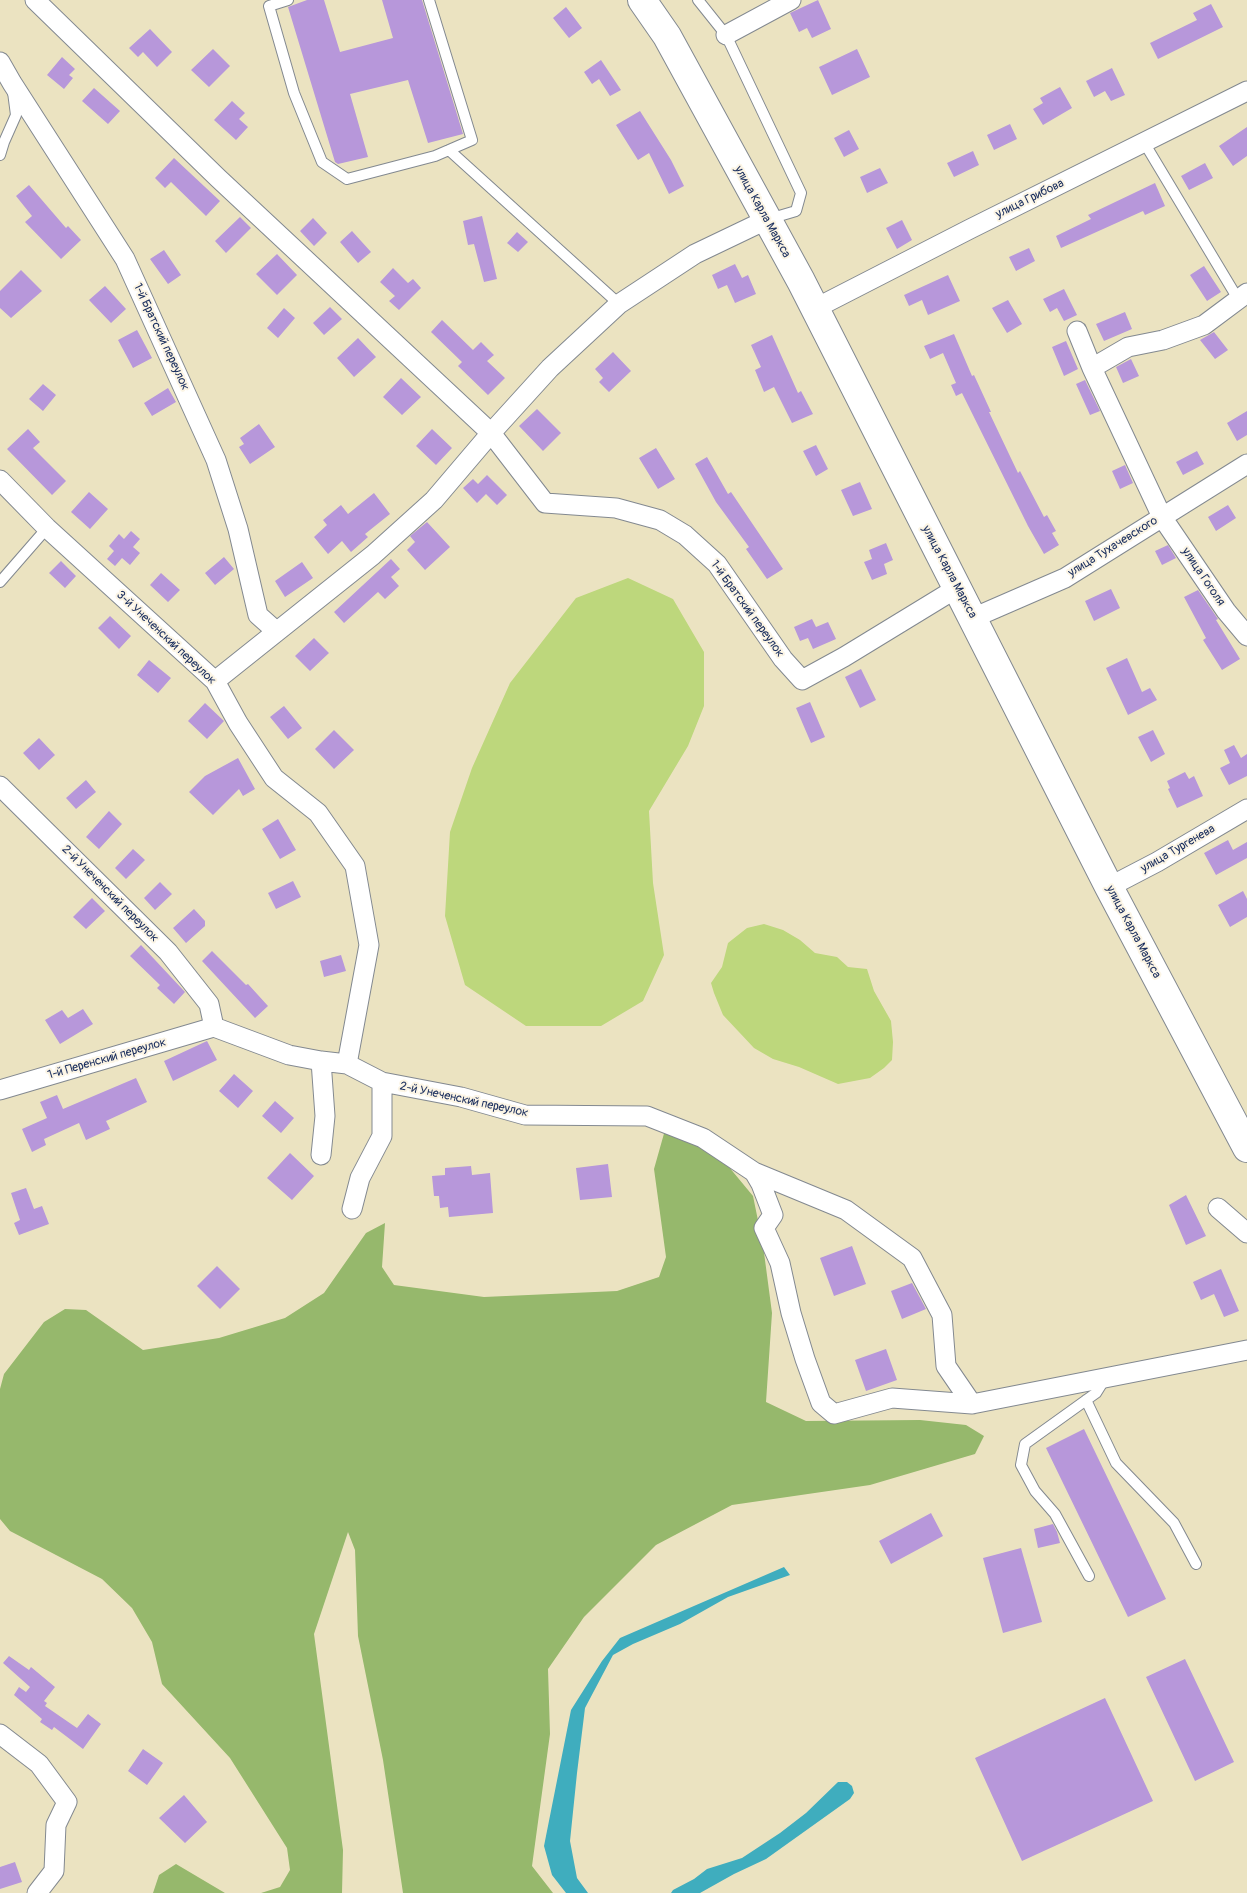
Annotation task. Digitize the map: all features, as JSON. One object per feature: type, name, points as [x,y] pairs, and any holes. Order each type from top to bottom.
[{"type":"main road","name":"улица Карла Маркса","points":[[642,0],[667,36],[800,281],[1109,887],[1247,1148]]},
{"type":"street","name":"1-й Братский переулок","points":[[35,0],[218,178],[491,433],[545,503],[616,508],[660,520],[685,535],[717,564],[783,659],[802,680],[844,658],[957,588]]},
{"type":"street","points":[[726,35],[791,0]]},
{"type":"street","name":"1-й Братский переулок","points":[[0,62],[125,259],[216,460],[238,530],[258,615],[276,631]]},
{"type":"street","name":"улица Грибова","points":[[814,309],[1247,91]]},
{"type":"street","points":[[215,681],[373,554],[434,500],[550,368],[619,304],[695,254],[766,220]]},
{"type":"street","points":[[1092,368],[1128,347],[1164,340],[1204,325],[1242,296]]},
{"type":"street","name":"улица Гоголя","points":[[1078,331],[1092,368],[1162,516],[1226,611],[1247,636]]},
{"type":"street","name":"улица Тухачевского","points":[[973,618],[1065,578],[1247,464]]},
{"type":"street","name":"3-й Унеченский переулок","points":[[0,480],[48,528],[215,681],[238,723],[274,778],[318,813],[356,866],[369,945],[347,1064]]},
{"type":"street","name":"2-й Унеченский переулок","points":[[0,786],[168,952],[209,1004],[214,1027],[289,1055],[347,1064],[382,1082],[461,1097],[525,1115],[647,1116],[703,1138],[754,1172],[846,1210],[912,1258],[942,1315],[946,1366],[972,1404]]},
{"type":"street","name":"улица Тургенева","points":[[1109,887],[1157,862],[1247,809]]},
{"type":"street","name":"1-й Перенский переулок","points":[[0,1090],[214,1027]]},
{"type":"street","points":[[321,1061],[325,1116],[321,1155]]},
{"type":"street","points":[[352,1208],[360,1178],[382,1136],[382,1082]]},
{"type":"street","points":[[754,1172],[762,1184],[773,1215],[764,1228],[780,1264],[791,1313],[805,1359],[822,1402],[834,1414],[892,1398],[972,1404],[1106,1376],[1247,1350]]},
{"type":"street","points":[[1218,1208],[1247,1233]]},
{"type":"street","points":[[0,1734],[39,1764],[67,1802],[56,1825],[54,1871],[37,1893]]},
{"type":"lane","points":[[288,0],[269,6],[294,93],[322,162],[347,179],[434,156],[472,140],[429,0]]},
{"type":"lane","points":[[698,0],[726,35],[801,193],[796,211],[766,220]]},
{"type":"lane","points":[[0,155],[16,115],[12,83]]},
{"type":"lane","points":[[1145,144],[1242,296]]},
{"type":"lane","points":[[449,150],[619,304]]},
{"type":"lane","points":[[0,582],[48,528]]},
{"type":"lane","points":[[1088,1576],[1054,1514],[1034,1491],[1021,1465],[1025,1444],[1096,1393],[1106,1376]]},
{"type":"lane","points":[[1086,1400],[1116,1463],[1174,1523],[1196,1564]]},
{"type":"green space","points":[[628,578],[673,599],[704,652],[704,706],[688,746],[649,811],[653,883],[664,955],[643,1001],[601,1026],[526,1026],[465,985],[445,916],[450,832],[472,768],[510,683],[576,598]]},
{"type":"green space","points":[[764,924],[783,930],[800,940],[815,953],[837,957],[848,967],[867,969],[874,991],[891,1021],[892,1060],[884,1068],[870,1078],[838,1084],[799,1067],[773,1059],[754,1048],[723,1015],[711,983],[722,967],[728,943],[747,928]]},
{"type":"green space","points":[[665,1130],[686,1136],[724,1161],[753,1196],[763,1245],[772,1313],[766,1402],[806,1421],[920,1420],[966,1425],[984,1436],[975,1454],[870,1485],[732,1505],[656,1545],[584,1617],[548,1669],[550,1734],[532,1866],[553,1893],[403,1893],[383,1760],[358,1636],[355,1550],[348,1532],[314,1634],[343,1850],[342,1893],[261,1893],[280,1887],[290,1870],[287,1848],[230,1758],[162,1684],[152,1642],[132,1608],[102,1579],[10,1531],[0,1519],[0,1389],[4,1374],[44,1322],[65,1309],[86,1310],[143,1350],[219,1338],[285,1318],[324,1293],[366,1233],[385,1223],[382,1267],[394,1285],[484,1297],[617,1291],[659,1277],[666,1257],[654,1169]]},
{"type":"green space","points":[[176,1864],[225,1893],[153,1893],[159,1875]]},
{"type":"water","points":[[784,1567],[790,1575],[728,1597],[680,1624],[633,1644],[613,1655],[585,1708],[577,1773],[570,1841],[577,1878],[588,1893],[566,1893],[552,1875],[544,1846],[571,1710],[602,1661],[620,1638]]},
{"type":"water","points":[[838,1782],[847,1782],[852,1786],[854,1793],[850,1799],[766,1859],[700,1893],[671,1893],[707,1869],[742,1858],[780,1833],[806,1813]]},
{"type":"building","points":[[307,0],[324,0],[340,52],[393,38],[382,0],[422,0],[463,134],[428,143],[408,80],[350,94],[368,157],[338,164],[335,162],[288,7]]},
{"type":"building","points":[[818,0],[831,29],[812,38],[807,28],[799,32],[790,13]]},
{"type":"building","points":[[1211,4],[1223,27],[1158,59],[1150,43],[1197,20],[1193,13]]},
{"type":"building","points":[[566,7],[582,28],[569,38],[553,18]]},
{"type":"building","points":[[150,29],[172,52],[157,67],[143,52],[138,57],[129,48]]},
{"type":"building","points":[[213,49],[230,66],[209,87],[191,70]]},
{"type":"building","points":[[857,49],[870,77],[832,95],[819,67]]},
{"type":"building","points":[[62,57],[75,69],[69,75],[73,78],[64,89],[47,75]]},
{"type":"building","points":[[601,60],[621,90],[610,96],[599,79],[592,84],[584,72]]},
{"type":"building","points":[[1112,68],[1125,95],[1111,101],[1105,91],[1094,97],[1086,81]]},
{"type":"building","points":[[1060,87],[1072,108],[1043,125],[1033,109],[1043,103],[1040,98]]},
{"type":"building","points":[[94,88],[120,111],[108,124],[82,101]]},
{"type":"building","points":[[232,101],[245,113],[239,119],[248,127],[236,140],[214,120]]},
{"type":"building","points":[[640,111],[671,160],[684,186],[669,194],[649,153],[638,160],[616,125]]},
{"type":"building","points":[[1010,124],[1017,139],[994,150],[987,135]]},
{"type":"building","points":[[1247,127],[1247,156],[1233,166],[1219,146]]},
{"type":"building","points":[[849,130],[859,149],[844,157],[834,138]]},
{"type":"building","points":[[973,151],[979,165],[954,177],[947,163]]},
{"type":"building","points":[[174,158],[220,201],[206,216],[171,182],[165,188],[155,178]]},
{"type":"building","points":[[1205,163],[1213,178],[1189,190],[1181,176]]},
{"type":"building","points":[[880,168],[888,183],[867,193],[860,177]]},
{"type":"building","points":[[1155,183],[1165,206],[1145,215],[1143,211],[1061,248],[1056,236],[1091,219],[1088,215]]},
{"type":"building","points":[[29,185],[66,228],[68,226],[81,240],[61,259],[25,222],[32,216],[16,196]]},
{"type":"building","points":[[482,216],[497,279],[484,282],[474,244],[468,245],[463,221]]},
{"type":"building","points":[[240,217],[251,228],[226,253],[215,241]]},
{"type":"building","points":[[313,218],[327,233],[314,246],[300,231]]},
{"type":"building","points":[[902,220],[912,240],[897,249],[886,228]]},
{"type":"building","points":[[352,231],[371,252],[358,263],[340,242]]},
{"type":"building","points":[[517,232],[528,242],[518,252],[507,243]]},
{"type":"building","points":[[1029,248],[1035,261],[1016,271],[1009,257]]},
{"type":"building","points":[[164,250],[181,275],[168,284],[150,259]]},
{"type":"building","points":[[277,254],[297,275],[277,295],[256,274]]},
{"type":"building","points":[[735,264],[742,278],[748,275],[756,294],[735,303],[727,285],[718,289],[712,275]]},
{"type":"building","points":[[1204,266],[1221,292],[1207,301],[1190,275]]},
{"type":"building","points":[[393,268],[408,283],[413,279],[421,288],[399,310],[389,301],[395,296],[380,282]]},
{"type":"building","points":[[21,270],[42,291],[11,318],[0,308],[0,291]]},
{"type":"building","points":[[948,275],[960,301],[928,315],[922,300],[909,306],[904,295]]},
{"type":"building","points":[[105,286],[126,309],[111,323],[89,300]]},
{"type":"building","points":[[1064,289],[1077,315],[1064,321],[1057,308],[1050,312],[1043,299]]},
{"type":"building","points":[[1008,300],[1022,324],[1007,333],[992,308]]},
{"type":"building","points":[[330,307],[342,319],[324,335],[313,323]]},
{"type":"building","points":[[284,308],[295,318],[278,338],[267,328]]},
{"type":"building","points":[[1125,312],[1132,329],[1104,341],[1096,324]]},
{"type":"building","points":[[442,320],[473,350],[481,342],[494,355],[487,361],[505,378],[488,395],[458,366],[462,362],[431,332]]},
{"type":"building","points":[[137,330],[152,358],[133,368],[118,340]]},
{"type":"building","points":[[1214,332],[1228,350],[1215,359],[1200,340]]},
{"type":"building","points":[[954,334],[1018,473],[1020,471],[1044,517],[1047,515],[1056,531],[1052,533],[1059,545],[1044,554],[1028,526],[962,393],[956,396],[951,385],[956,383],[943,353],[930,359],[924,346]]},
{"type":"building","points":[[772,335],[798,393],[801,391],[813,414],[792,423],[774,387],[764,392],[755,370],[761,367],[751,345]]},
{"type":"building","points":[[358,338],[376,357],[354,377],[337,358]]},
{"type":"building","points":[[1066,341],[1078,369],[1064,376],[1052,347]]},
{"type":"building","points":[[613,352],[631,371],[609,392],[599,382],[603,378],[595,369]]},
{"type":"building","points":[[1131,359],[1139,376],[1123,383],[1116,367]]},
{"type":"building","points":[[401,378],[421,397],[402,415],[383,397]]},
{"type":"building","points":[[1085,380],[1100,411],[1090,415],[1076,384]]},
{"type":"building","points":[[43,384],[56,395],[43,411],[29,399]]},
{"type":"building","points":[[168,388],[176,402],[152,416],[144,403]]},
{"type":"building","points":[[537,409],[561,433],[543,451],[519,426]]},
{"type":"building","points":[[1247,411],[1247,435],[1237,441],[1227,423]]},
{"type":"building","points":[[259,424],[275,447],[250,464],[239,447],[244,444],[240,438]]},
{"type":"building","points":[[28,429],[40,442],[33,448],[66,481],[52,495],[7,449]]},
{"type":"building","points":[[432,429],[452,448],[436,465],[416,446]]},
{"type":"building","points":[[816,445],[828,469],[816,476],[803,451]]},
{"type":"building","points":[[656,448],[675,479],[658,489],[639,458]]},
{"type":"building","points":[[1197,451],[1204,464],[1183,475],[1176,462]]},
{"type":"building","points":[[707,457],[728,494],[731,492],[783,569],[767,579],[746,549],[749,547],[716,502],[695,464]]},
{"type":"building","points":[[1125,465],[1133,483],[1120,489],[1112,471]]},
{"type":"building","points":[[487,475],[507,495],[497,505],[486,494],[477,503],[463,488],[473,479],[478,484]]},
{"type":"building","points":[[860,482],[872,509],[853,516],[841,490]]},
{"type":"building","points":[[89,492],[108,509],[90,529],[71,512]]},
{"type":"building","points":[[374,493],[390,514],[365,534],[368,537],[351,552],[342,541],[328,554],[314,537],[327,525],[323,520],[341,505],[348,514]]},
{"type":"building","points":[[1228,505],[1236,518],[1216,531],[1208,517]]},
{"type":"building","points":[[427,522],[450,547],[425,570],[407,550],[415,542],[410,536]]},
{"type":"building","points":[[131,531],[140,539],[133,547],[140,553],[130,565],[122,558],[115,566],[107,559],[114,551],[109,546],[119,534],[124,539]]},
{"type":"building","points":[[886,543],[893,560],[884,564],[887,574],[872,580],[864,562],[872,559],[869,550]]},
{"type":"building","points":[[1168,545],[1176,558],[1162,565],[1155,551]]},
{"type":"building","points":[[224,557],[234,569],[215,585],[205,573]]},
{"type":"building","points":[[391,559],[400,569],[391,577],[399,586],[385,599],[378,592],[344,623],[334,612]]},
{"type":"building","points":[[61,561],[76,576],[65,588],[49,573]]},
{"type":"building","points":[[302,562],[313,578],[285,597],[275,581]]},
{"type":"building","points":[[161,573],[180,590],[168,602],[150,585]]},
{"type":"building","points":[[1111,589],[1120,608],[1094,621],[1085,601]]},
{"type":"building","points":[[1198,590],[1218,619],[1216,620],[1240,659],[1222,670],[1203,640],[1206,638],[1184,597]]},
{"type":"building","points":[[110,616],[131,636],[119,649],[98,628]]},
{"type":"building","points":[[812,619],[816,627],[828,622],[836,639],[813,649],[808,638],[800,641],[794,627]]},
{"type":"building","points":[[314,638],[329,653],[310,671],[295,656]]},
{"type":"building","points":[[1127,658],[1142,692],[1150,688],[1157,700],[1128,715],[1106,668]]},
{"type":"building","points":[[149,660],[171,678],[158,693],[137,675]]},
{"type":"building","points":[[861,669],[876,700],[860,708],[845,677]]},
{"type":"building","points":[[810,702],[825,737],[811,743],[796,708]]},
{"type":"building","points":[[205,703],[224,721],[207,739],[188,721]]},
{"type":"building","points":[[284,706],[302,728],[288,739],[270,717]]},
{"type":"building","points":[[334,730],[354,750],[334,769],[315,749]]},
{"type":"building","points":[[1153,730],[1165,754],[1151,762],[1138,737]]},
{"type":"building","points":[[39,738],[55,755],[39,770],[23,753]]},
{"type":"building","points":[[1234,745],[1241,758],[1247,754],[1247,776],[1229,785],[1220,768],[1230,763],[1224,750]]},
{"type":"building","points":[[238,758],[255,789],[243,796],[239,789],[213,815],[189,792],[205,776]]},
{"type":"building","points":[[1185,772],[1189,779],[1194,776],[1203,796],[1177,808],[1168,789],[1170,788],[1167,781]]},
{"type":"building","points":[[86,780],[96,792],[76,809],[66,798]]},
{"type":"building","points":[[109,811],[122,824],[99,849],[86,837]]},
{"type":"building","points":[[278,819],[296,850],[280,859],[262,829]]},
{"type":"building","points":[[1228,840],[1233,850],[1247,842],[1247,858],[1216,875],[1204,853]]},
{"type":"building","points":[[133,849],[145,860],[126,879],[115,868]]},
{"type":"building","points":[[293,881],[301,897],[276,909],[268,893]]},
{"type":"building","points":[[160,882],[172,894],[155,910],[144,898]]},
{"type":"building","points":[[1243,891],[1247,899],[1247,917],[1230,927],[1218,905]]},
{"type":"building","points":[[92,898],[105,911],[86,929],[73,917]]},
{"type":"building","points":[[194,909],[205,921],[205,926],[186,943],[173,928]]},
{"type":"building","points":[[141,945],[185,992],[174,1004],[157,988],[160,985],[130,956]]},
{"type":"building","points":[[212,951],[246,985],[248,984],[268,1006],[255,1018],[202,961]]},
{"type":"building","points":[[341,955],[346,971],[324,977],[320,961]]},
{"type":"building","points":[[83,1009],[93,1024],[60,1044],[45,1020],[62,1010],[68,1018]]},
{"type":"building","points":[[207,1041],[217,1060],[173,1081],[164,1061]]},
{"type":"building","points":[[234,1074],[253,1091],[238,1108],[219,1091]]},
{"type":"building","points":[[136,1078],[147,1102],[106,1121],[110,1129],[86,1140],[79,1123],[44,1139],[46,1145],[32,1152],[22,1129],[47,1118],[40,1102],[57,1095],[63,1109]]},
{"type":"building","points":[[275,1101],[294,1118],[281,1133],[262,1116]]},
{"type":"building","points":[[290,1153],[314,1176],[292,1200],[267,1178]]},
{"type":"building","points":[[608,1164],[612,1197],[580,1200],[576,1168]]},
{"type":"building","points":[[471,1166],[472,1175],[490,1173],[493,1213],[449,1217],[448,1207],[440,1208],[439,1196],[434,1196],[432,1176],[445,1175],[445,1168]]},
{"type":"building","points":[[26,1188],[34,1209],[42,1206],[49,1224],[19,1235],[14,1223],[20,1220],[11,1193]]},
{"type":"building","points":[[1186,1195],[1206,1236],[1186,1245],[1169,1205]]},
{"type":"building","points":[[852,1246],[866,1284],[834,1296],[820,1258]]},
{"type":"building","points":[[217,1266],[240,1289],[220,1309],[197,1286]]},
{"type":"building","points":[[1221,1269],[1239,1311],[1224,1317],[1214,1294],[1201,1300],[1193,1282]]},
{"type":"building","points":[[912,1283],[926,1309],[902,1319],[891,1291]]},
{"type":"building","points":[[886,1349],[897,1380],[866,1391],[855,1360]]},
{"type":"building","points":[[1084,1429],[1166,1599],[1128,1617],[1046,1448]]},
{"type":"building","points":[[931,1513],[943,1536],[891,1564],[879,1541]]},
{"type":"building","points":[[1053,1524],[1060,1543],[1038,1548],[1034,1529]]},
{"type":"building","points":[[1021,1548],[1042,1622],[1003,1633],[983,1558]]},
{"type":"building","points":[[9,1656],[29,1670],[31,1667],[55,1687],[44,1701],[47,1703],[45,1706],[77,1728],[88,1714],[101,1724],[83,1749],[54,1727],[52,1730],[40,1722],[42,1719],[14,1695],[19,1687],[26,1692],[30,1687],[3,1663]]},
{"type":"building","points":[[1185,1659],[1234,1762],[1195,1781],[1146,1677]]},
{"type":"building","points":[[1105,1698],[1153,1801],[1022,1861],[975,1758]]},
{"type":"building","points":[[143,1749],[163,1763],[147,1785],[128,1771]]},
{"type":"building","points":[[184,1795],[207,1822],[185,1843],[159,1818]]},
{"type":"building","points":[[15,1862],[22,1882],[0,1889],[0,1867]]}]
